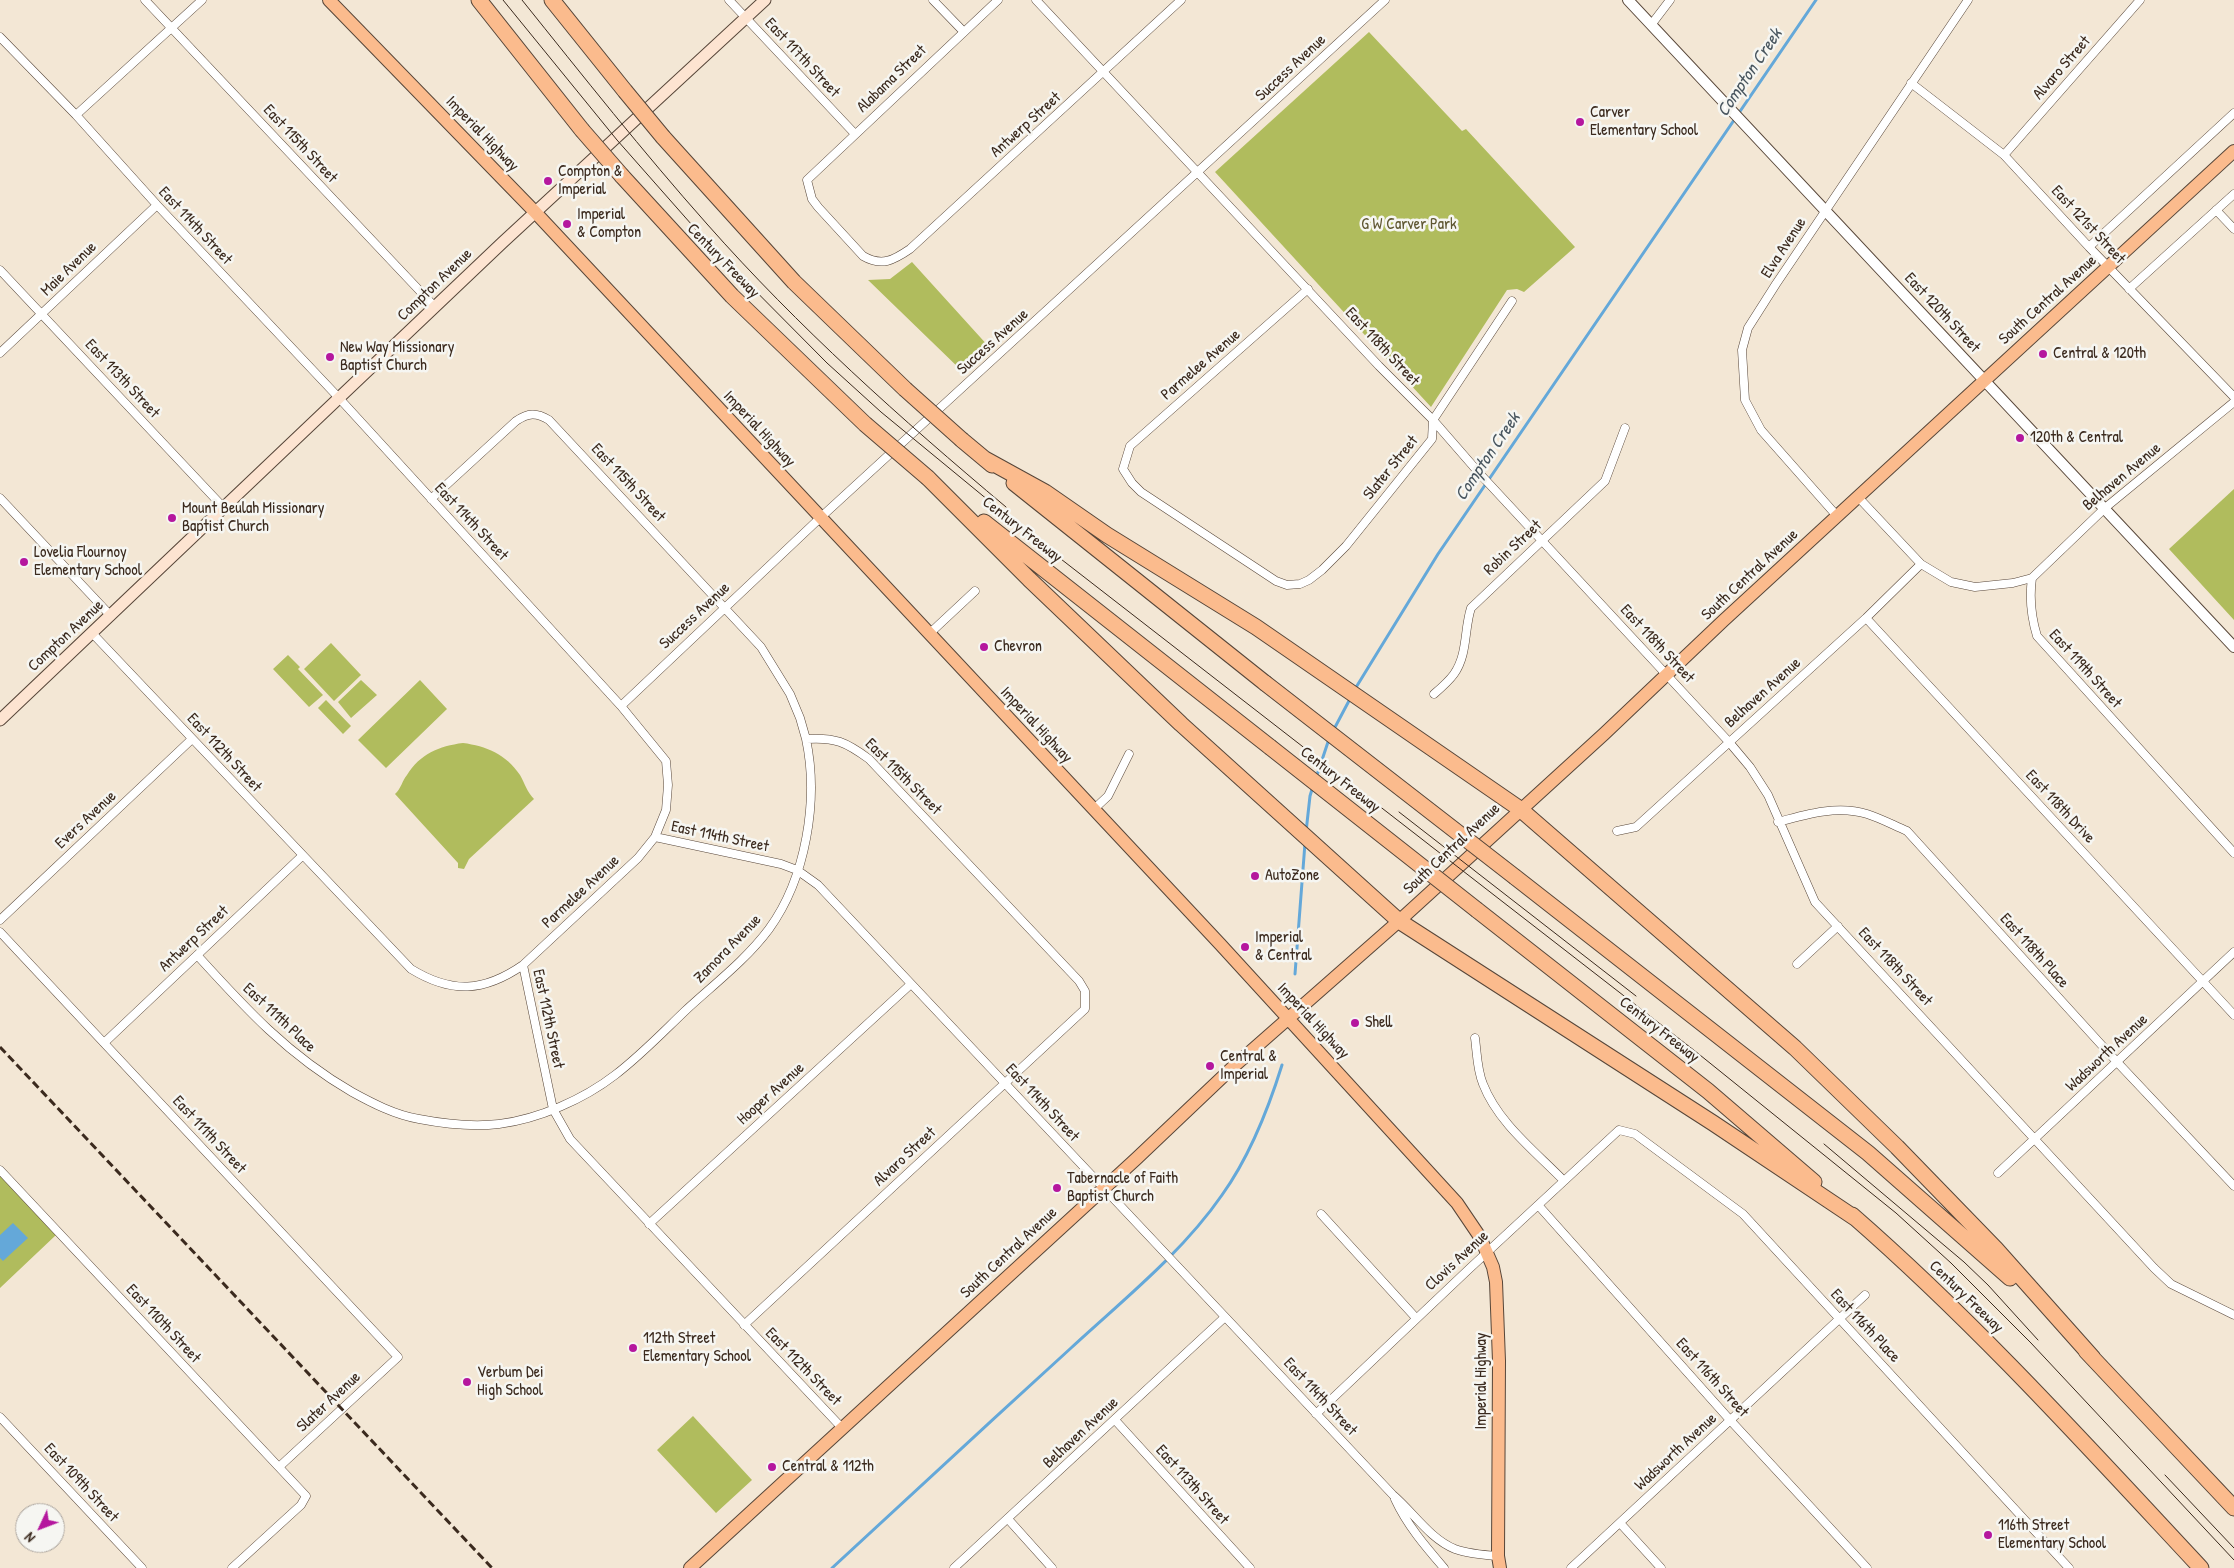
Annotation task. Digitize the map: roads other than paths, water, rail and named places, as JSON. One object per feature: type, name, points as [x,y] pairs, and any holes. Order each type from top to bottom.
[{"type":"highway","name":"Century Freeway","points":[[479,0],[582,130],[622,176],[732,296],[865,424],[928,478],[1708,1090],[1858,1220],[1990,1345],[2201,1568]]},
{"type":"highway","name":"Century Freeway","points":[[552,0],[663,137],[794,282],[905,389],[985,459],[1265,682],[1868,1153],[1974,1244],[2093,1358],[2234,1508]]},
{"type":"highway","points":[[985,459],[1045,492],[1108,535],[1256,627],[1520,809],[1795,1048],[1897,1147],[1996,1249],[2093,1358]]},
{"type":"highway","points":[[928,478],[1029,579],[1181,724],[1325,852],[1398,921],[1713,1123],[1858,1220]]},
{"type":"main road","name":"Imperial Highway","points":[[329,0],[535,212],[1288,1019],[1457,1203],[1470,1221],[1487,1252],[1493,1267],[1498,1302],[1499,1562]]},
{"type":"main road","name":"Compton Avenue","points":[[0,720],[535,212],[765,0]]},
{"type":"main road","name":"South Central Avenue","points":[[690,1568],[1288,1019],[1398,921],[2234,151]]},
{"type":"street","name":"East 115th Street","points":[[146,0],[435,307]]},
{"type":"street","points":[[76,115],[170,27],[202,0]]},
{"type":"street","name":"East 117th Street","points":[[729,0],[855,134]]},
{"type":"street","points":[[933,0],[963,31]]},
{"type":"street","name":"Alabama Street","points":[[808,180],[963,31],[998,0]]},
{"type":"street","name":"East 118th Street","points":[[1036,0],[1379,366],[1433,420],[1501,497],[1729,742],[1750,767],[1768,795],[1778,822],[1816,902],[2160,1273],[2172,1284],[2234,1314]]},
{"type":"street","name":"Antwerp Street","points":[[808,180],[812,199],[863,256],[871,260],[884,262],[895,260],[910,249],[1181,0]]},
{"type":"street","name":"Success Avenue","points":[[621,706],[820,518],[1385,0]]},
{"type":"street","name":"East 120th Street","points":[[1628,0],[2234,647]]},
{"type":"street","name":"Elva Avenue","points":[[1837,516],[1761,430],[1745,400],[1742,350],[1748,328],[1825,210],[1968,0]]},
{"type":"street","name":"Alvaro Street","points":[[2004,155],[2140,0]]},
{"type":"street","points":[[1651,25],[1666,2]]},
{"type":"street","name":"East 114th Street","points":[[0,37],[76,115],[157,205],[339,398],[621,706],[666,761],[668,784],[666,810],[655,836],[781,864],[797,870],[818,884],[1316,1414],[1435,1537],[1454,1548],[1499,1562]]},
{"type":"street","name":"East 121st Street","points":[[1911,83],[2004,155],[2108,267],[2234,397]]},
{"type":"street","name":"South Central Avenue","points":[[2089,247],[2234,114]]},
{"type":"street","points":[[2129,289],[2234,194]]},
{"type":"street","name":"Maie Avenue","points":[[0,353],[157,205]]},
{"type":"street","points":[[2216,210],[2234,229]]},
{"type":"street","name":"East 113th Street","points":[[0,270],[224,508]]},
{"type":"street","name":"Parmelee Avenue","points":[[1300,584],[1287,585],[1276,581],[1141,492],[1132,483],[1123,469],[1130,446],[1308,289]]},
{"type":"street","name":"Slater Street","points":[[1300,584],[1322,570],[1346,546],[1432,439],[1433,420],[1512,301]]},
{"type":"street","name":"Belhaven Avenue","points":[[2032,578],[2105,508],[2234,402]]},
{"type":"street","name":"East 115th Street","points":[[431,500],[516,421],[532,414],[540,414],[559,429],[761,647],[777,670],[800,718],[806,739],[824,738],[841,741],[854,747],[869,759],[1079,981],[1085,991],[1085,1009]]},
{"type":"street","name":"Robin Street","points":[[1434,694],[1454,674],[1462,657],[1467,620],[1471,608],[1604,481],[1625,428]]},
{"type":"street","points":[[1858,497],[1921,564],[1951,582],[1975,587],[1999,586],[2032,578]]},
{"type":"street","points":[[0,498],[111,616]]},
{"type":"street","name":"Belhaven Avenue","points":[[1617,830],[1636,827],[1866,618],[1921,564]]},
{"type":"street","name":"East 119th Street","points":[[2032,578],[2029,598],[2031,617],[2037,636],[2234,853]]},
{"type":"street","points":[[929,634],[975,591]]},
{"type":"street","name":"East 118th Drive","points":[[1866,618],[2234,1015]]},
{"type":"street","name":"East 112th Street","points":[[92,633],[411,969],[429,980],[462,987],[480,986],[495,982],[523,965],[552,1108],[570,1139],[843,1429]]},
{"type":"street","name":"Evers Avenue","points":[[0,920],[192,739]]},
{"type":"street","name":"Zamora Avenue","points":[[552,1108],[591,1090],[614,1076],[748,953],[769,928],[791,890],[810,810],[812,786],[806,739]]},
{"type":"street","points":[[1093,810],[1108,796],[1129,754]]},
{"type":"street","name":"East 118th Place","points":[[1778,822],[1828,810],[1847,810],[1866,814],[1906,831],[2117,1062],[2234,1186]]},
{"type":"street","name":"Parmelee Avenue","points":[[523,965],[638,858],[655,836]]},
{"type":"street","name":"Antwerp Street","points":[[104,1043],[302,856]]},
{"type":"street","points":[[1797,964],[1838,926]]},
{"type":"street","name":"East 111th Street","points":[[0,932],[398,1356]]},
{"type":"street","name":"Wadsworth Avenue","points":[[1998,1173],[2234,952]]},
{"type":"street","name":"East 111th Place","points":[[197,956],[292,1053],[331,1080],[392,1111],[426,1120],[484,1125],[502,1123],[552,1108]]},
{"type":"street","name":"Hooper Avenue","points":[[649,1224],[911,984]]},
{"type":"street","name":"Alvaro Street","points":[[744,1325],[1085,1009]]},
{"type":"street","points":[[1475,1038],[1482,1083],[1494,1106],[1517,1133],[1564,1181]]},
{"type":"street","name":"Clovis Avenue","points":[[1316,1414],[1416,1318],[1619,1130]]},
{"type":"street","name":"East 116th Place","points":[[1619,1130],[1635,1134],[1743,1214],[2069,1568]]},
{"type":"street","name":"East 110th Street","points":[[0,1170],[306,1496],[301,1505],[232,1568]]},
{"type":"street","name":"East 116th Street","points":[[1538,1205],[1730,1420],[1867,1568]]},
{"type":"street","points":[[1322,1214],[1416,1318]]},
{"type":"street","name":"Wadsworth Avenue","points":[[1570,1568],[1865,1295]]},
{"type":"street","name":"Belhaven Avenue","points":[[954,1568],[1225,1317]]},
{"type":"street","name":"Slater Avenue","points":[[279,1467],[398,1356]]},
{"type":"street","name":"East 109th Street","points":[[0,1417],[142,1568]]},
{"type":"street","name":"East 113th Street","points":[[1115,1420],[1250,1568]]},
{"type":"street","name":"East 114th Street","points":[[1393,1495],[1403,1516],[1416,1535],[1444,1568]]},
{"type":"street","points":[[1008,1519],[1052,1568]]},
{"type":"street","points":[[1620,1523],[1661,1568]]},
{"type":"water","points":[[13,1223],[28,1238],[3,1261],[0,1258],[0,1235]]},
{"type":"waterway","name":"Compton Creek","points":[[1355,689],[1438,554],[1816,0]]},
{"type":"waterway","name":"Compton Creek","points":[[1333,731],[1351,697]]},
{"type":"waterway","name":"Compton Creek","points":[[1316,778],[1329,739]]},
{"type":"waterway","name":"Compton Creek","points":[[1306,832],[1313,786]]},
{"type":"waterway","name":"Compton Creek","points":[[1295,974],[1305,843]]},
{"type":"waterway","points":[[832,1568],[1131,1294],[1189,1237],[1222,1195],[1250,1149],[1271,1099],[1282,1065]]},
{"type":"tram line","points":[[503,0],[617,140],[707,242],[827,363],[881,412],[1039,542],[1695,1051],[1896,1213],[1951,1263],[2031,1343],[2234,1560]]},
{"type":"tram line","points":[[522,0],[660,169],[707,224],[777,299],[889,406],[1006,507]]},
{"type":"tram line","points":[[1399,812],[1636,996]]},
{"type":"tram line","points":[[1824,1144],[1964,1262],[1988,1285],[2038,1340]]},
{"type":"tram line","points":[[2165,1475],[2234,1548]]},
{"type":"railway","points":[[0,1047],[492,1568]]},
{"type":"place","name":"Carver Elementary School","points":[[1580,122]]},
{"type":"place","name":"Compton & Imperial","points":[[548,181]]},
{"type":"place","name":"Imperial & Compton","points":[[567,224]]},
{"type":"place","name":"Central & 120th","points":[[2043,354]]},
{"type":"place","name":"New Way Missionary Baptist Church","points":[[330,357]]},
{"type":"place","name":"120th & Central","points":[[2020,438]]},
{"type":"place","name":"Mount Beulah Missionary Baptist Church","points":[[172,518]]},
{"type":"place","name":"Lovelia Flournoy Elementary School","points":[[24,562]]},
{"type":"place","name":"Chevron","points":[[984,647]]},
{"type":"place","name":"AutoZone","points":[[1255,876]]},
{"type":"place","name":"Imperial & Central","points":[[1245,947]]},
{"type":"place","name":"Shell","points":[[1355,1023]]},
{"type":"place","name":"Central & Imperial","points":[[1210,1066]]},
{"type":"place","name":"Tabernacle of Faith Baptist Church","points":[[1057,1188]]},
{"type":"place","name":"112th Street Elementary School","points":[[633,1348]]},
{"type":"place","name":"Verbum Dei High School","points":[[467,1382]]},
{"type":"place","name":"Central & 112th","points":[[772,1467]]},
{"type":"place","name":"116th Street Elementary School","points":[[1988,1535]]},
{"type":"park label","name":"G W Carver Park","points":[[1409,225]]}]
